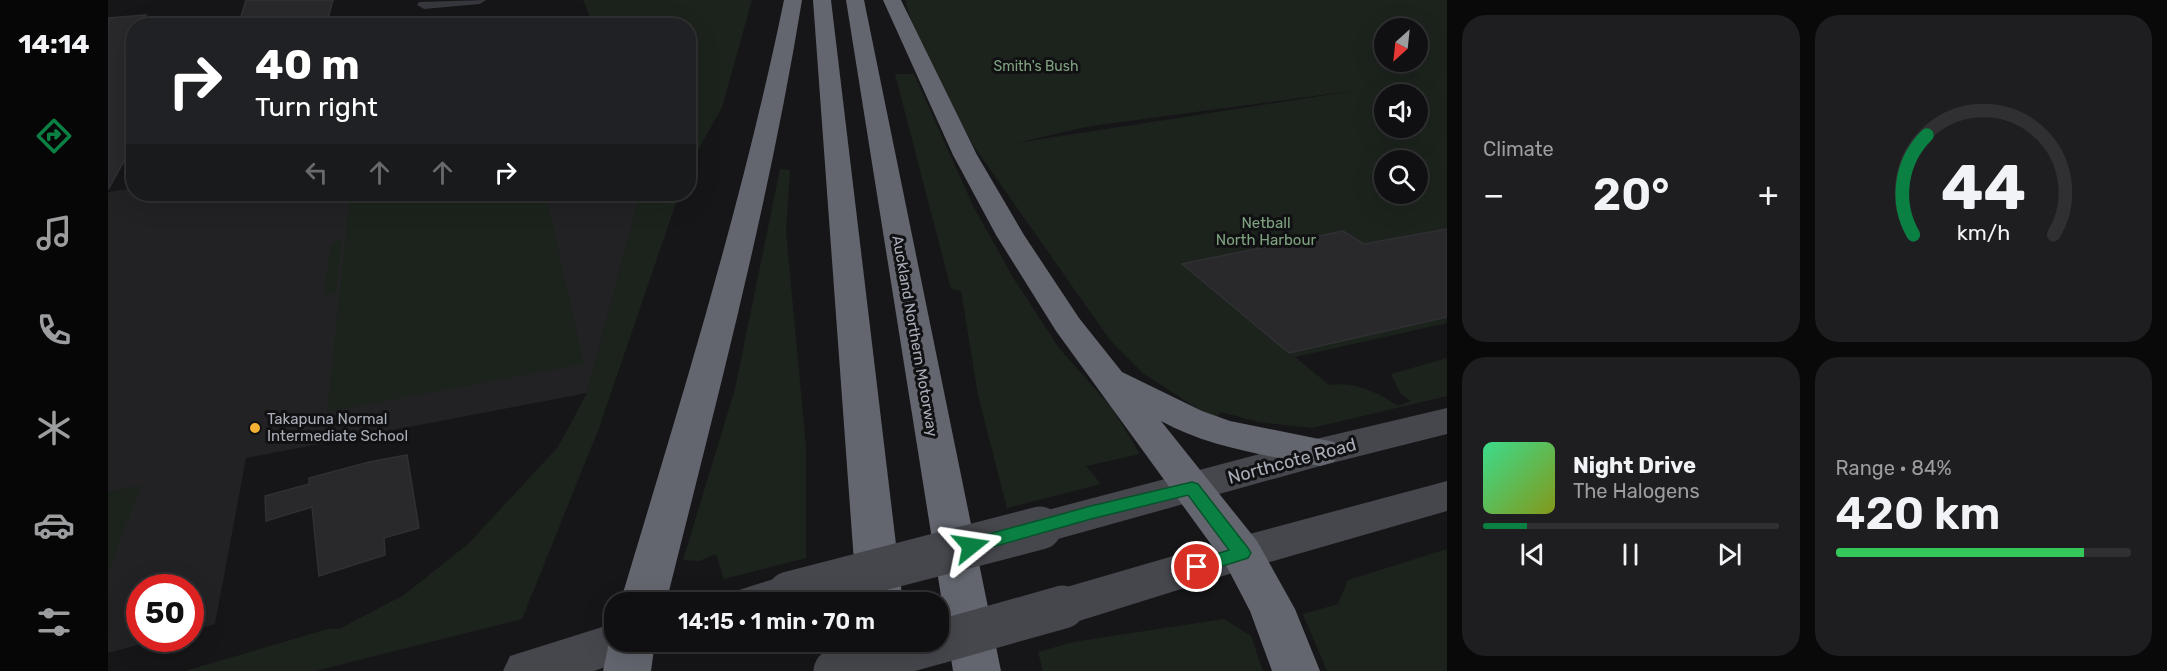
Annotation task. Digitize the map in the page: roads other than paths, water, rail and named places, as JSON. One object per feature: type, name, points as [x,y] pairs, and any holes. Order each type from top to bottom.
[{"type":"highway","points":[[646,592],[757,184],[779,86],[793,0]]},
{"type":"highway","points":[[822,0],[879,592]]},
{"type":"highway","name":"Auckland Northern Motorway","points":[[855,0],[977,671]]},
{"type":"highway","points":[[892,0],[965,155],[1010,235],[1067,324],[1242,553],[1272,609],[1296,671]]},
{"type":"highway","points":[[1108,377],[1189,420],[1224,433],[1320,452]]},
{"type":"highway","points":[[885,652],[887,671]]},
{"type":"main road","name":"Northcote Road","points":[[795,592],[1040,528],[1091,512],[1447,421]]},
{"type":"main road","points":[[949,639],[1242,553],[1447,496]]},
{"type":"main road","points":[[527,671],[615,652]]},
{"type":"main road","points":[[835,671],[903,652]]},
{"type":"street","points":[[424,5],[480,0]]},
{"type":"place","name":"Takapuna Normal Intermediate School","points":[[255,428]]},
{"type":"park label","name":"Smith's Bush","points":[[1036,66]]},
{"type":"park label","name":"Netball North Harbour","points":[[1266,232]]}]
